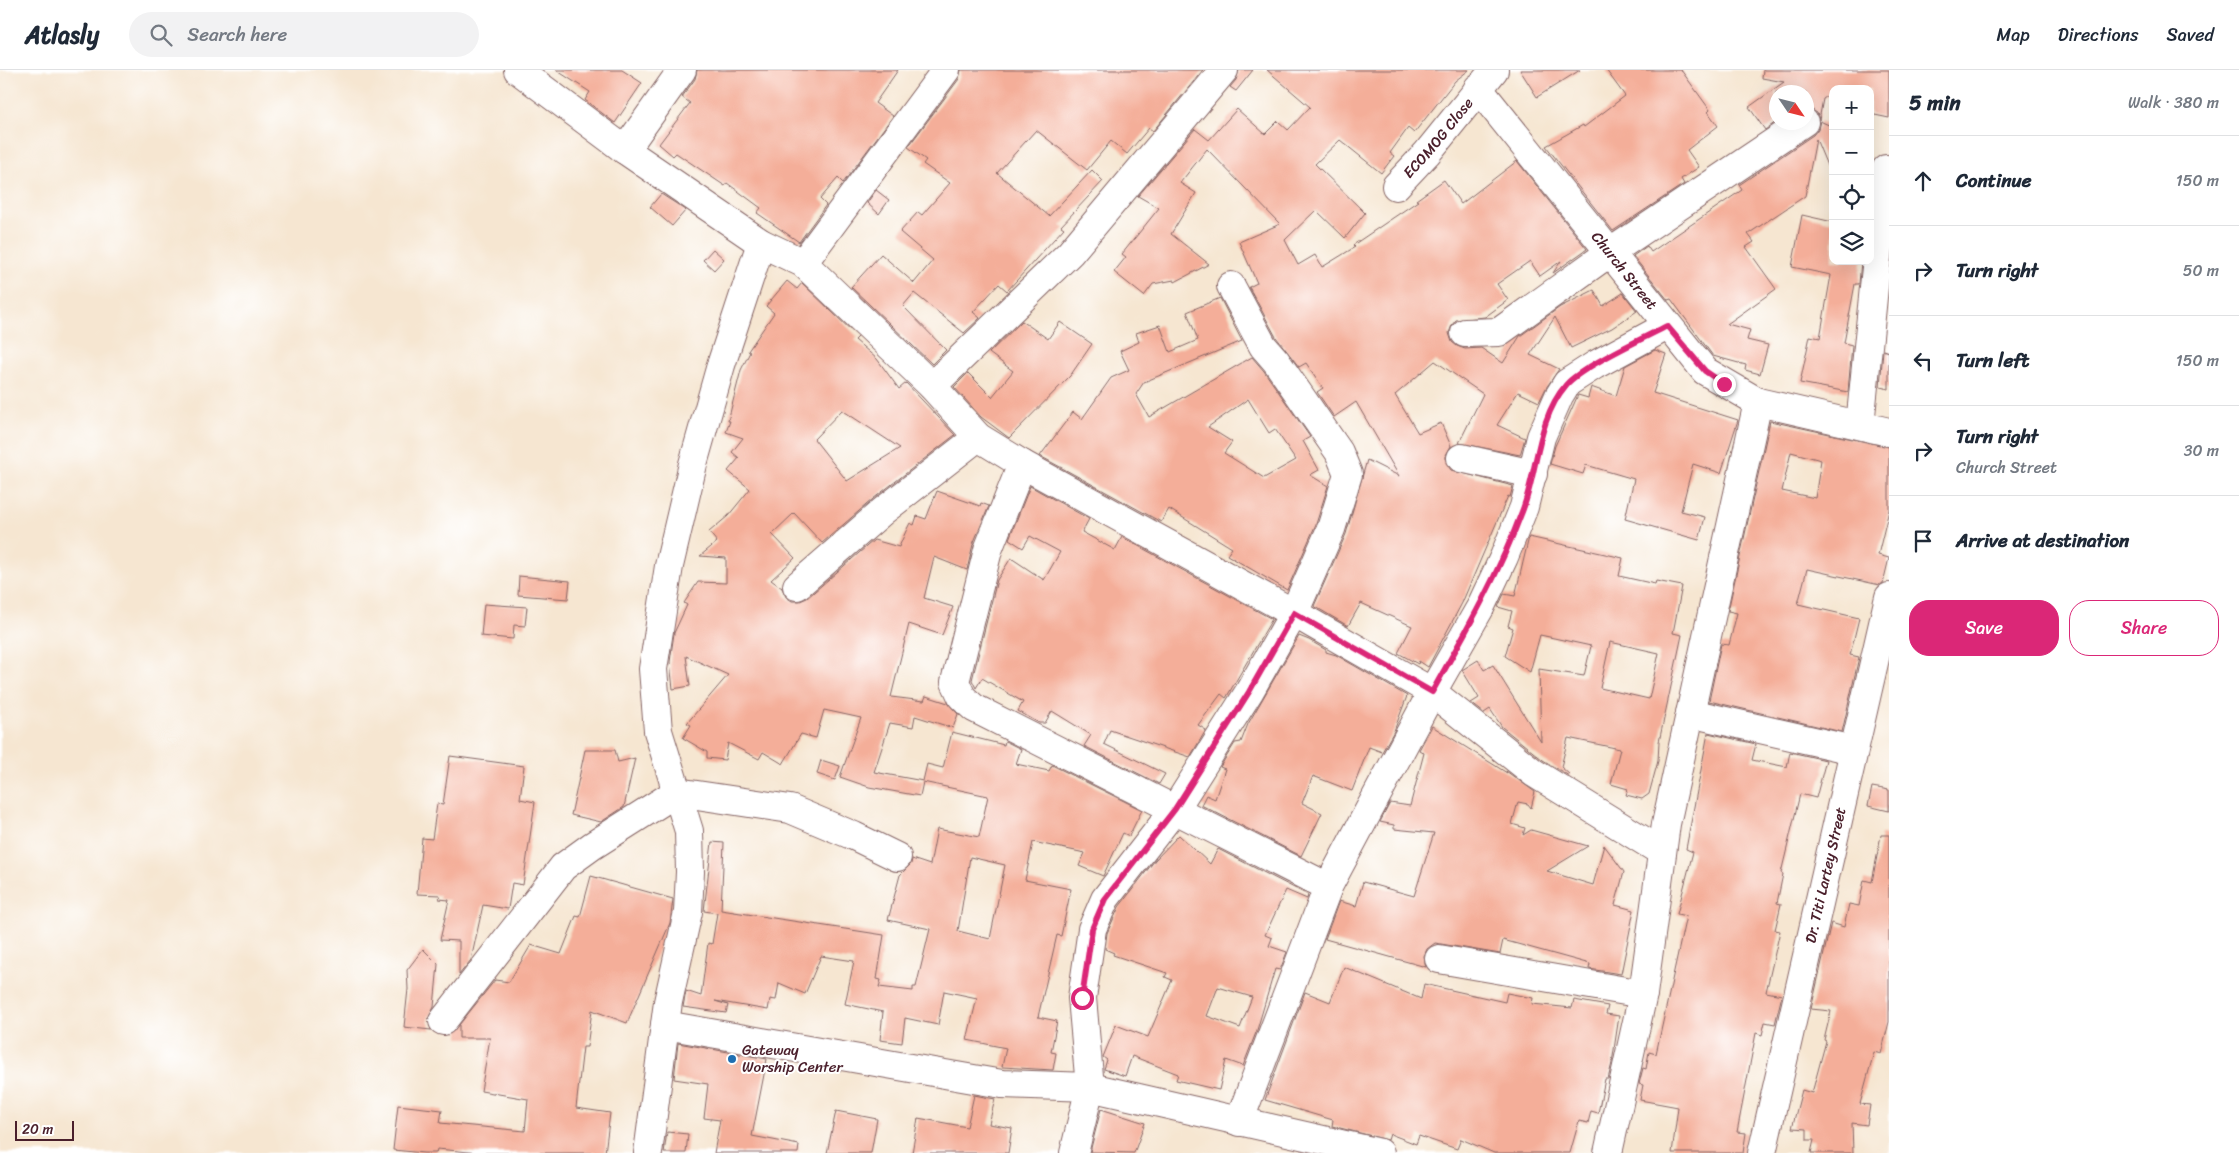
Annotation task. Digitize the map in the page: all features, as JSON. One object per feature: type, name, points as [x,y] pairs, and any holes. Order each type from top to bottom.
[{"type":"street","points":[[518,70],[625,150],[761,243],[803,263],[932,386],[978,437],[1022,464],[1294,613],[1432,692],[1534,773],[1662,852]]},
{"type":"street","points":[[625,150],[682,70]]},
{"type":"street","points":[[803,263],[946,70]]},
{"type":"street","points":[[932,386],[1070,253],[1224,70]]},
{"type":"street","name":"ECOMOG Close","points":[[1396,186],[1427,153],[1486,79]]},
{"type":"street","name":"Church Street","points":[[1486,79],[1609,253],[1705,371],[1758,402],[1889,432]]},
{"type":"street","points":[[1465,332],[1499,332],[1609,253],[1793,130]]},
{"type":"street","points":[[1860,425],[1886,169]]},
{"type":"street","points":[[648,1153],[665,1024],[688,912],[689,831],[658,731],[653,669],[666,585],[706,419],[761,243]]},
{"type":"street","points":[[1074,1153],[1090,1087],[1082,998],[1092,929],[1105,899],[1175,809],[1249,692],[1294,613],[1331,529],[1348,474],[1339,452],[1276,361],[1263,346],[1231,286]]},
{"type":"street","points":[[1239,1122],[1328,886],[1432,692],[1480,608],[1504,557],[1524,507],[1540,437],[1559,396],[1567,383],[1594,365],[1667,326]]},
{"type":"street","points":[[1608,1153],[1643,994],[1666,824],[1758,402]]},
{"type":"street","points":[[797,586],[883,511],[978,437]]},
{"type":"street","points":[[1461,458],[1533,474]]},
{"type":"street","points":[[1022,464],[988,550],[955,682],[962,697],[974,708],[1328,886]]},
{"type":"street","name":"Dr. Titi Lartey Street","points":[[1762,1153],[1889,597]]},
{"type":"street","points":[[1690,713],[1854,750]]},
{"type":"street","points":[[443,1021],[563,867],[592,846],[677,792],[790,809],[854,836],[897,857]]},
{"type":"street","points":[[1439,959],[1643,994]]},
{"type":"street","points":[[665,1024],[1002,1084],[1090,1087],[1380,1153]]},
{"type":"building","points":[[556,70],[622,70],[642,83],[615,123],[585,100],[590,92]]},
{"type":"building","points":[[697,70],[898,70],[875,103],[893,116],[843,183],[838,178],[820,199],[826,205],[799,242],[757,213],[761,208],[727,183],[725,186],[676,153],[673,156],[659,144],[690,103],[682,97],[695,79]]},
{"type":"building","points":[[961,70],[1203,70],[1153,131],[1149,128],[1127,154],[1111,141],[1087,170],[1036,130],[997,173],[1049,216],[1092,170],[1103,181],[1061,226],[1064,228],[1007,291],[999,284],[973,312],[980,318],[964,333],[914,293],[903,306],[946,350],[932,364],[851,287],[881,254],[914,283],[933,260],[900,232],[918,212],[922,215],[950,183],[923,164],[926,160],[908,147],[959,79]]},
{"type":"building","points":[[1239,70],[1253,70],[1236,91],[1230,87],[1236,80]]},
{"type":"building","points":[[1267,70],[1469,70],[1455,81],[1414,133],[1408,128],[1390,153],[1394,156],[1381,173],[1340,140],[1315,164],[1365,213],[1345,238],[1316,210],[1285,240],[1298,265],[1315,255],[1322,267],[1324,266],[1355,247],[1353,245],[1418,201],[1416,200],[1444,180],[1461,204],[1517,161],[1587,249],[1553,273],[1561,261],[1540,276],[1530,261],[1497,284],[1508,300],[1485,317],[1456,320],[1449,333],[1452,342],[1465,349],[1481,348],[1503,363],[1520,336],[1560,307],[1594,290],[1603,306],[1623,293],[1637,311],[1612,328],[1571,348],[1555,317],[1530,355],[1559,369],[1539,402],[1518,392],[1497,425],[1525,438],[1520,455],[1459,443],[1483,394],[1435,361],[1395,395],[1418,433],[1441,423],[1451,446],[1446,455],[1446,463],[1451,470],[1513,486],[1510,497],[1508,496],[1462,603],[1428,667],[1419,661],[1418,664],[1398,653],[1412,626],[1361,603],[1348,626],[1314,606],[1346,534],[1367,460],[1399,476],[1356,402],[1334,417],[1317,392],[1323,388],[1306,363],[1299,367],[1276,337],[1249,287],[1257,283],[1239,242],[1280,224],[1207,149],[1180,183],[1196,193],[1171,234],[1209,264],[1175,282],[1174,280],[1153,284],[1144,296],[1114,272],[1126,257],[1122,254],[1159,208],[1138,196],[1195,129],[1209,140],[1237,109],[1265,134],[1278,121],[1288,130],[1310,107]]},
{"type":"building","points":[[1520,70],[1580,70],[1537,97]]},
{"type":"building","points":[[1606,70],[1681,70],[1710,110],[1708,112],[1718,126],[1687,150],[1699,167],[1681,179],[1684,184],[1613,231],[1546,146],[1583,125],[1584,127],[1625,96]]},
{"type":"building","points":[[1763,70],[1889,70],[1889,118],[1874,115],[1874,85],[1829,85],[1829,95],[1823,99],[1819,120],[1817,113],[1814,111],[1814,85],[1780,85],[1784,82],[1762,78]]},
{"type":"building","points":[[1769,93],[1769,127],[1765,130],[1749,107]]},
{"type":"building","points":[[1820,121],[1829,125],[1829,170],[1816,139],[1805,196],[1748,234],[1754,242],[1746,247],[1776,289],[1727,324],[1750,330],[1747,340],[1768,345],[1760,374],[1745,370],[1746,365],[1713,356],[1671,299],[1668,300],[1633,256],[1647,246],[1651,252],[1742,190],[1739,185],[1813,135],[1818,129]]},
{"type":"building","points":[[876,190],[889,200],[879,214],[867,203]]},
{"type":"building","points":[[661,194],[686,210],[672,226],[650,207]]},
{"type":"building","points":[[1802,215],[1829,221],[1829,265],[1861,265],[1859,284],[1855,284],[1844,343],[1852,345],[1848,392],[1800,383],[1810,336],[1820,338],[1831,275],[1792,267]]},
{"type":"building","points":[[713,249],[724,259],[714,270],[703,260]]},
{"type":"building","points":[[787,281],[797,289],[802,283],[858,337],[855,340],[877,359],[899,389],[906,383],[955,435],[873,499],[822,543],[794,513],[772,534],[795,558],[771,580],[782,588],[786,597],[792,601],[800,601],[807,598],[874,540],[899,547],[910,523],[914,525],[917,516],[926,519],[937,491],[980,506],[981,503],[989,506],[973,544],[967,570],[934,557],[924,598],[953,607],[942,635],[909,624],[891,697],[924,701],[926,696],[948,703],[958,714],[953,728],[915,716],[913,727],[890,723],[874,772],[923,781],[927,764],[943,768],[952,732],[1004,745],[1005,741],[1021,749],[1016,764],[1049,771],[1052,765],[1142,810],[1129,836],[1123,833],[1103,876],[1079,866],[1085,853],[1033,842],[1025,880],[1071,889],[1061,936],[1057,935],[1038,1017],[1057,1021],[1051,1052],[1056,1053],[1053,1070],[1002,1067],[1006,1048],[967,1040],[977,998],[944,991],[938,1025],[905,1018],[902,1043],[880,1040],[883,1012],[845,1004],[854,961],[821,956],[805,994],[779,983],[776,1000],[770,999],[768,1010],[715,1001],[728,1005],[726,1013],[683,1007],[686,991],[701,996],[708,943],[712,944],[717,913],[704,911],[712,842],[724,843],[721,910],[884,935],[877,979],[881,980],[879,987],[913,991],[913,987],[916,987],[930,929],[888,920],[900,875],[911,864],[912,859],[930,865],[937,829],[979,837],[988,796],[923,782],[920,796],[869,787],[840,777],[861,718],[824,710],[816,738],[801,734],[783,764],[763,752],[759,759],[728,743],[725,760],[707,758],[707,752],[683,738],[691,725],[687,723],[728,675],[686,656],[690,686],[673,689],[670,662],[674,633],[687,605],[684,603],[698,582],[726,583],[726,558],[700,556],[717,542],[709,532],[728,516],[750,489],[728,471],[739,458],[732,452],[743,438],[726,432],[741,370],[750,352],[748,351],[774,313],[766,306]],"holes":[[[842,410],[900,448],[847,481],[814,439]],[[970,857],[1005,865],[990,939],[958,931]]]},
{"type":"building","points":[[1220,298],[1242,341],[1144,382],[1136,394],[1149,417],[1252,357],[1264,371],[1310,437],[1303,441],[1319,470],[1310,475],[1328,486],[1316,524],[1287,590],[1227,555],[1232,548],[1169,509],[1161,522],[1040,456],[1073,412],[1082,419],[1111,378],[1129,370],[1120,351],[1139,342],[1136,333],[1160,325],[1170,352],[1198,340],[1187,312]],"holes":[[[1248,399],[1269,433],[1275,429],[1296,460],[1264,478],[1224,453],[1232,442],[1208,427]]]},
{"type":"building","points":[[1022,321],[1048,339],[1060,322],[1092,344],[1070,376],[1009,438],[981,417],[954,387],[968,373],[992,397],[1013,371],[989,353]]},
{"type":"building","points":[[1655,350],[1666,354],[1653,393],[1738,420],[1721,473],[1693,464],[1681,511],[1705,517],[1699,540],[1625,519],[1634,479],[1586,465],[1583,474],[1550,464],[1555,446],[1578,395],[1588,398],[1591,387],[1616,396],[1625,366]]},
{"type":"building","points":[[1883,350],[1889,352],[1889,389],[1880,387]]},
{"type":"building","points":[[1770,421],[1889,447],[1889,510],[1878,555],[1889,558],[1883,583],[1880,585],[1807,569],[1798,604],[1859,618],[1850,655],[1859,657],[1842,732],[1709,701],[1721,644],[1729,645],[1737,613],[1728,611]],"holes":[[[1791,452],[1821,460],[1815,498],[1782,491]]]},
{"type":"building","points":[[1030,486],[1089,519],[1082,532],[1115,550],[1122,537],[1272,619],[1226,698],[1221,694],[1198,725],[1206,730],[1190,757],[1110,730],[1104,744],[1165,774],[1159,784],[1084,746],[1091,735],[1052,711],[1045,723],[1039,723],[1018,711],[1023,702],[982,678],[976,688],[972,680],[997,580],[1011,558],[1044,580],[1060,552],[1030,536],[1023,548],[1009,539]]},
{"type":"building","points":[[1529,537],[1623,558],[1619,576],[1655,584],[1656,581],[1682,586],[1673,633],[1682,635],[1659,742],[1658,761],[1649,794],[1642,799],[1626,795],[1628,789],[1611,784],[1620,749],[1568,738],[1561,767],[1569,776],[1543,760],[1502,727],[1490,709],[1484,713],[1471,703],[1479,698],[1462,670],[1478,660],[1484,670],[1493,665],[1541,742],[1539,669],[1584,676],[1591,646],[1540,635],[1530,672],[1505,656],[1513,628],[1508,626],[1512,611],[1498,607],[1504,594],[1515,596]],"holes":[[[1610,642],[1659,653],[1649,699],[1600,688]]]},
{"type":"building","points":[[519,576],[570,581],[568,599],[518,595]]},
{"type":"building","points":[[484,604],[527,607],[525,626],[514,625],[513,639],[481,636]]},
{"type":"building","points":[[1299,636],[1407,696],[1394,731],[1382,752],[1369,747],[1352,791],[1313,776],[1302,803],[1322,813],[1301,856],[1201,805],[1206,795],[1215,799],[1225,769],[1220,767],[1235,743],[1241,742],[1248,724]]},
{"type":"building","points":[[1432,726],[1507,773],[1506,771],[1535,792],[1531,808],[1528,804],[1518,802],[1512,824],[1525,828],[1523,835],[1531,830],[1588,846],[1547,871],[1593,885],[1604,845],[1624,872],[1615,905],[1634,910],[1621,974],[1589,969],[1590,964],[1503,940],[1500,954],[1435,943],[1427,949],[1424,956],[1426,967],[1325,939],[1339,901],[1356,906],[1363,882],[1414,896],[1434,833],[1394,829],[1394,825],[1380,822],[1390,803],[1410,806],[1424,753],[1419,750]]},
{"type":"building","points":[[1708,733],[1756,744],[1752,760],[1787,767],[1790,752],[1826,760],[1816,798],[1800,794],[1781,873],[1783,874],[1777,903],[1781,904],[1775,930],[1780,931],[1766,992],[1782,995],[1775,1024],[1765,1022],[1762,1035],[1756,1033],[1737,1132],[1746,1133],[1743,1153],[1672,1153],[1678,1107],[1640,1100],[1643,1085],[1639,1084],[1643,1068],[1646,1069],[1649,1052],[1656,1054],[1686,916],[1677,914],[1693,852],[1686,849]]},
{"type":"building","points":[[585,750],[615,750],[618,762],[635,758],[624,807],[601,822],[571,815]]},
{"type":"building","points":[[450,756],[524,766],[520,799],[535,802],[523,885],[512,883],[508,909],[483,905],[471,960],[459,975],[459,941],[440,940],[449,900],[439,899],[440,895],[417,894],[422,838],[432,839],[437,804],[443,805]]},
{"type":"building","points":[[821,760],[840,766],[835,780],[817,774]]},
{"type":"building","points":[[1872,787],[1889,790],[1889,811],[1868,806]]},
{"type":"building","points":[[1179,835],[1210,864],[1218,849],[1308,895],[1307,899],[1286,890],[1265,935],[1272,938],[1269,946],[1287,952],[1280,970],[1275,969],[1257,1030],[1243,1066],[1226,1060],[1219,1090],[1176,1080],[1178,1074],[1132,1056],[1125,1076],[1104,1069],[1107,1060],[1103,1057],[1116,1025],[1148,1037],[1172,980],[1165,977],[1167,973],[1113,955],[1114,953],[1105,949],[1107,933],[1119,907],[1155,860]],"holes":[[[1218,987],[1252,997],[1240,1028],[1207,1016]]]},
{"type":"building","points":[[1881,835],[1889,835],[1889,1022],[1881,1054],[1874,1052],[1860,1104],[1870,1105],[1867,1125],[1852,1123],[1853,1153],[1811,1153],[1814,1140],[1807,1140],[1807,1129],[1792,1128],[1802,1090],[1812,1093],[1826,1041],[1824,1040],[1831,1011],[1811,1009],[1831,923],[1844,927],[1849,904],[1859,906],[1864,880],[1872,882]]},
{"type":"building","points":[[591,876],[673,899],[670,923],[627,1023],[592,1010],[587,1047],[583,1047],[576,1108],[610,1113],[605,1153],[480,1153],[437,1149],[436,1153],[424,1153],[393,1150],[398,1105],[442,1110],[440,1123],[525,1131],[528,1099],[481,1091],[490,1038],[459,1038],[459,1025],[495,980],[509,982],[531,945],[561,954],[576,916],[580,917]]},
{"type":"building","points":[[423,949],[438,964],[434,1007],[428,1019],[431,1030],[404,1027],[408,989],[407,970]]},
{"type":"building","points":[[1344,967],[1421,999],[1424,984],[1505,1002],[1507,993],[1533,998],[1532,1004],[1572,1008],[1574,1000],[1608,1006],[1606,1014],[1619,1016],[1612,1063],[1608,1079],[1605,1079],[1598,1113],[1591,1111],[1588,1123],[1579,1121],[1570,1153],[1494,1153],[1461,1139],[1457,1149],[1419,1136],[1416,1144],[1390,1134],[1388,1140],[1332,1126],[1333,1120],[1265,1100],[1305,992],[1330,1002]]},
{"type":"building","points":[[678,1043],[767,1059],[752,1136],[799,1145],[798,1153],[714,1153],[720,1120],[704,1118],[708,1084],[674,1079]]},
{"type":"building","points":[[974,1095],[995,1099],[989,1124],[1012,1128],[1008,1153],[912,1153],[918,1118],[967,1127]]},
{"type":"building","points":[[1101,1109],[1145,1123],[1134,1153],[1090,1152]]},
{"type":"building","points":[[836,1111],[877,1119],[871,1153],[827,1153]]},
{"type":"building","points":[[667,1132],[688,1134],[686,1153],[664,1153]]},
{"type":"place","name":"Gateway Worship Center","points":[[732,1059]]},
{"type":"route","points":[[1082,998],[1092,929],[1105,899],[1175,809],[1249,692],[1294,613],[1432,692],[1480,608],[1504,557],[1524,507],[1536,464],[1540,437],[1567,383],[1594,365],[1667,326],[1705,371],[1724,384]]}]
